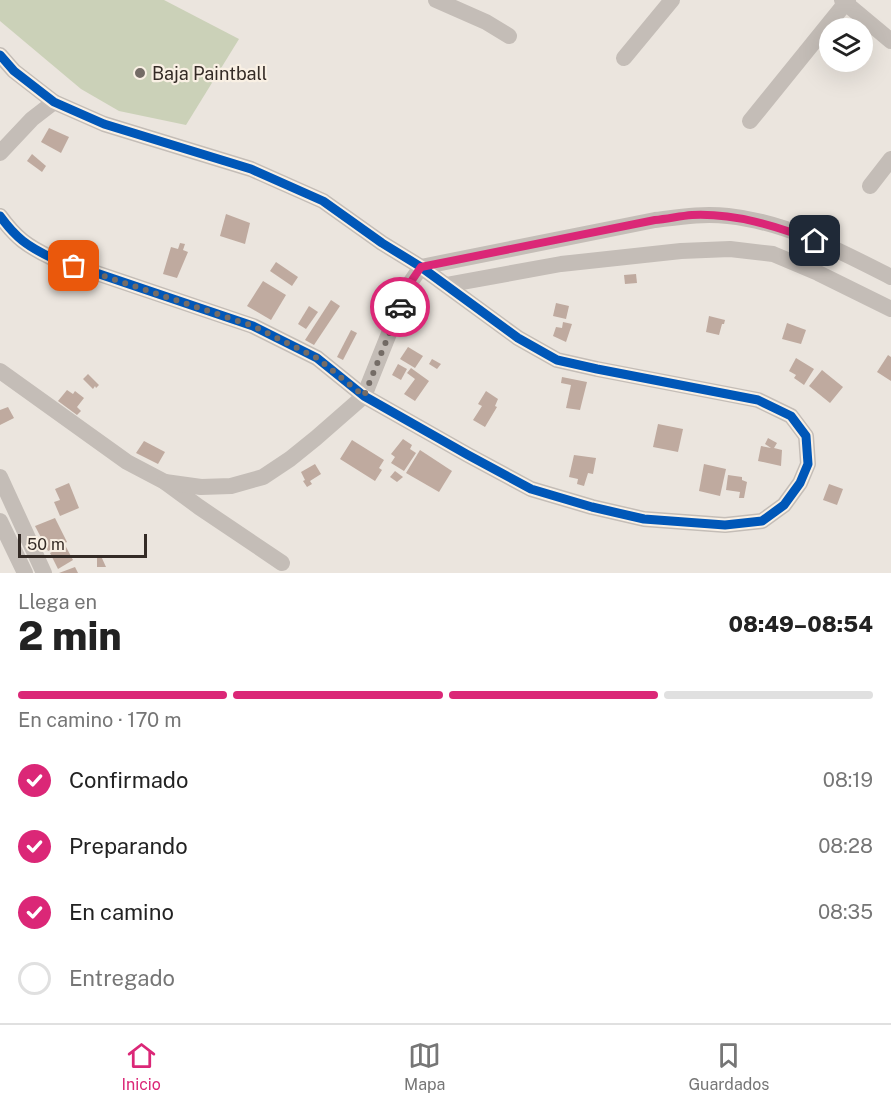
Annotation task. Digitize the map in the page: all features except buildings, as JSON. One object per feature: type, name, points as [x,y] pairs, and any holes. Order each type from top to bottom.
[{"type":"street","points":[[436,0],[486,22],[509,36]]},
{"type":"street","points":[[624,58],[672,0]]},
{"type":"street","points":[[750,121],[845,1],[891,41]]},
{"type":"street","points":[[0,55],[14,71],[54,102],[104,124],[252,169],[323,201],[382,243],[421,267],[518,338],[557,360],[758,400],[791,416],[806,436],[808,464],[800,483],[784,505],[762,521],[725,525],[644,519],[531,489],[364,396],[317,358],[253,326],[52,258],[30,248],[0,216]]},
{"type":"street","points":[[0,153],[32,119],[54,102]]},
{"type":"street","points":[[870,186],[891,159]]},
{"type":"street","points":[[165,482],[201,487],[231,486],[263,477],[290,459],[364,396],[408,286],[421,267],[655,220],[692,215],[729,216],[775,226],[835,248],[891,277]]},
{"type":"street","points":[[446,285],[561,264],[681,250],[730,249],[772,254],[818,273],[891,309]]},
{"type":"street","points":[[0,371],[127,462],[165,482],[282,562]]},
{"type":"street","points":[[0,477],[44,573]]},
{"type":"street","points":[[0,521],[25,573]]},
{"type":"green space","name":"Baja Paintball","points":[[0,0],[164,0],[239,39],[186,125],[119,111],[81,89],[0,21]]},
{"type":"cycle path","points":[[0,55],[14,71],[54,102],[104,124],[251,169],[323,201],[382,243],[421,267],[518,338],[557,360],[758,400],[791,416],[806,436],[808,464],[800,483],[784,505],[762,521],[725,525],[644,519],[531,489],[364,396],[317,358],[253,326],[52,258],[23,241],[0,216]]},
{"type":"way so far","points":[[74,266],[253,326],[317,358],[364,396],[400,307]]},
{"type":"place","name":"Baja Paintball","points":[[140,73]]},
{"type":"route","points":[[400,307],[408,286],[421,267],[655,220],[692,215],[729,216],[775,226],[815,241]]}]
